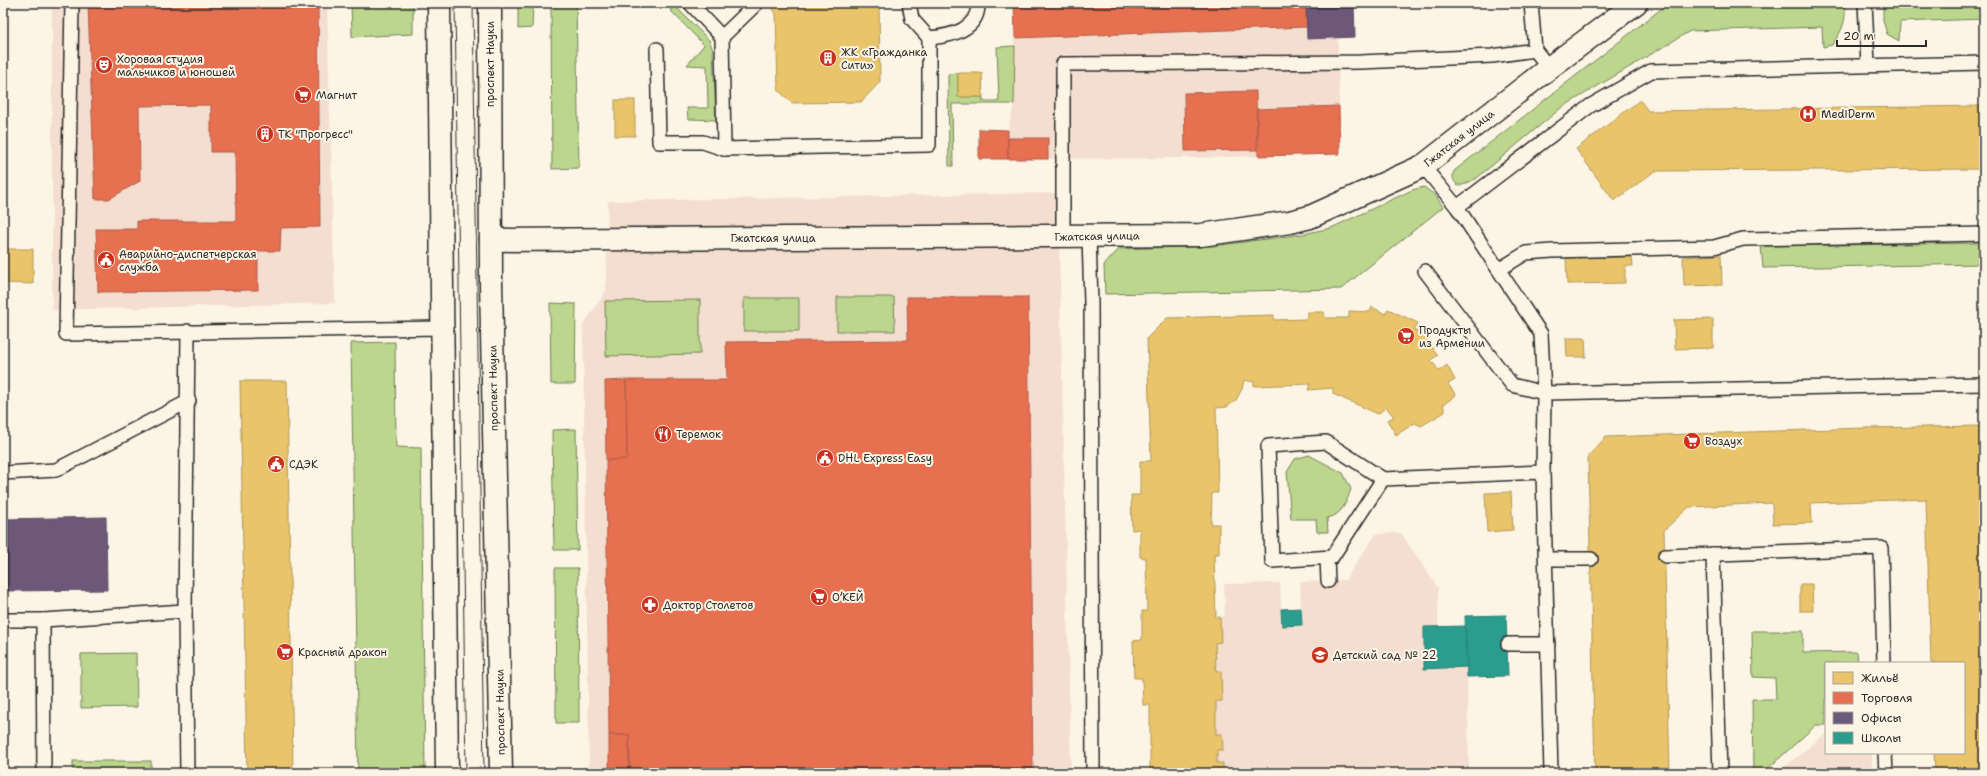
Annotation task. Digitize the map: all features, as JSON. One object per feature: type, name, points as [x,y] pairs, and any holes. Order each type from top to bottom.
[{"type":"main road","points":[[439,3],[447,773]]},
{"type":"main road","name":"проспект Науки","points":[[490,3],[491,240],[501,773]]},
{"type":"main road","name":"Гжатская улица","points":[[491,240],[1201,235],[1290,222],[1310,217],[1423,166],[1548,68],[1636,3]]},
{"type":"lane","points":[[72,3],[66,334],[442,328]]},
{"type":"lane","points":[[690,3],[722,37],[724,149]]},
{"type":"lane","points":[[722,37],[757,3]]},
{"type":"lane","points":[[657,49],[659,142],[703,142],[724,149],[929,145],[929,38],[912,19],[909,3]]},
{"type":"lane","points":[[929,38],[947,36],[966,28],[978,13],[978,3]]},
{"type":"lane","points":[[1531,3],[1535,50],[1548,68]]},
{"type":"lane","points":[[1864,3],[1868,65]]},
{"type":"lane","points":[[1063,237],[1063,64],[1361,62],[1492,56],[1535,50]]},
{"type":"lane","points":[[1457,207],[1590,106],[1651,71],[1984,63]]},
{"type":"lane","points":[[1423,166],[1457,207],[1541,334],[1544,393],[1543,472],[1552,773]]},
{"type":"lane","points":[[1500,270],[1526,253],[1552,251],[1714,247],[1743,239],[1984,234]]},
{"type":"lane","points":[[1089,236],[1091,303],[1093,773]]},
{"type":"lane","points":[[1424,271],[1512,385],[1544,393],[1984,384]]},
{"type":"lane","points":[[187,773],[185,611],[189,401],[188,331]]},
{"type":"lane","points":[[3,473],[56,470],[189,401]]},
{"type":"lane","points":[[1383,480],[1332,557],[1272,561],[1268,446],[1326,442],[1383,480],[1543,472]]},
{"type":"lane","points":[[1665,556],[1881,548],[1884,662]]},
{"type":"lane","points":[[1713,554],[1720,773]]},
{"type":"lane","points":[[1327,558],[1328,581]]},
{"type":"lane","points":[[1546,559],[1591,559]]},
{"type":"lane","points":[[3,620],[43,620],[185,611]]},
{"type":"lane","points":[[43,620],[44,773]]},
{"type":"lane","points":[[1508,644],[1548,644]]},
{"type":"lane","points":[[1885,754],[1886,773]]},
{"type":"shaded area","points":[[52,3],[327,3],[335,303],[52,310]]},
{"type":"shaded area","points":[[1014,3],[1354,3],[1355,37],[1338,39],[1340,154],[1185,158],[1008,159],[1008,130],[1014,104]]},
{"type":"shaded area","name":"О’КЕЙ","points":[[1058,193],[1071,773],[589,773],[583,325],[606,291],[608,201]]},
{"type":"shaded area","name":"Детский сад № 22","points":[[1401,533],[1438,588],[1438,627],[1424,628],[1424,669],[1467,667],[1469,773],[1223,773],[1223,763],[1217,763],[1217,750],[1223,749],[1222,734],[1216,734],[1216,701],[1222,701],[1221,671],[1216,671],[1215,643],[1221,642],[1220,617],[1225,616],[1224,584],[1280,583],[1282,626],[1302,625],[1300,582],[1345,580],[1376,534]]},
{"type":"shaded area","points":[[1824,735],[1825,754],[1872,754],[1872,773],[1777,773]]},
{"type":"green space","points":[[351,3],[413,3],[413,34],[352,37]]},
{"type":"green space","points":[[518,3],[533,3],[532,28],[518,29]]},
{"type":"green space","points":[[551,3],[576,3],[579,168],[552,169]]},
{"type":"green space","points":[[1671,3],[1845,3],[1845,16],[1841,30],[1832,45],[1823,47],[1822,27],[1690,31],[1561,108],[1477,178],[1463,185],[1457,185],[1453,178],[1454,171],[1661,9]]},
{"type":"green space","points":[[1883,3],[1984,3],[1984,19],[1900,22],[1899,41],[1887,34],[1883,20]]},
{"type":"green space","points":[[675,6],[709,40],[713,50],[716,120],[688,119],[687,108],[708,108],[707,66],[687,65],[704,45],[670,10]]},
{"type":"green space","points":[[1015,46],[1014,104],[952,104],[953,166],[949,166],[948,74],[958,73],[958,97],[983,97],[982,101],[999,101],[997,47]]},
{"type":"green space","points":[[1424,187],[1436,196],[1443,207],[1341,289],[1105,294],[1104,265],[1119,249],[1214,246],[1303,234],[1331,228],[1412,190]]},
{"type":"green space","points":[[1984,243],[1984,264],[1763,268],[1761,246]]},
{"type":"green space","points":[[837,297],[894,297],[895,331],[837,331]]},
{"type":"green space","points":[[744,298],[799,298],[799,331],[744,331]]},
{"type":"green space","points":[[700,300],[700,354],[606,356],[605,301]]},
{"type":"green space","points":[[550,303],[576,304],[575,384],[551,384]]},
{"type":"green space","points":[[395,342],[396,447],[421,448],[425,773],[358,773],[351,343]]},
{"type":"green space","points":[[576,429],[578,550],[554,550],[552,430]]},
{"type":"green space","points":[[1309,455],[1343,473],[1351,489],[1346,503],[1340,511],[1332,517],[1327,518],[1328,532],[1317,532],[1316,519],[1291,519],[1287,472],[1295,459]]},
{"type":"green space","points":[[555,568],[578,568],[579,723],[556,723]]},
{"type":"green space","points":[[1752,631],[1803,631],[1803,653],[1857,652],[1858,662],[1825,662],[1825,725],[1816,725],[1763,773],[1753,773],[1752,699],[1776,699],[1775,678],[1753,677]]},
{"type":"green space","points":[[136,653],[137,707],[81,708],[81,654]]},
{"type":"green space","points":[[73,761],[151,761],[151,773],[73,773]]},
{"type":"building: Жильё","name":"ЖК «Гражданка Сити»","points":[[766,3],[879,3],[880,82],[861,102],[792,103],[778,90],[776,13]]},
{"type":"building: Жильё","points":[[958,73],[982,73],[983,97],[958,97]]},
{"type":"building: Жильё","points":[[615,100],[635,100],[635,136],[615,136]]},
{"type":"building: Жильё","points":[[1640,100],[1648,111],[1984,106],[1984,169],[1655,171],[1614,201],[1576,149]]},
{"type":"building: Жильё","points":[[5,249],[33,249],[33,284],[5,283]]},
{"type":"building: Жильё","points":[[1721,255],[1722,285],[1684,286],[1683,257]]},
{"type":"building: Жильё","points":[[1632,257],[1633,266],[1625,266],[1625,283],[1567,284],[1566,258]]},
{"type":"building: Жильё","points":[[1372,307],[1385,314],[1388,309],[1418,323],[1414,330],[1429,336],[1427,341],[1438,355],[1431,360],[1439,371],[1447,365],[1455,380],[1448,384],[1456,395],[1443,405],[1445,412],[1421,426],[1415,423],[1396,435],[1387,420],[1394,417],[1386,407],[1378,414],[1333,394],[1333,388],[1308,390],[1310,384],[1254,386],[1254,382],[1244,380],[1242,389],[1236,400],[1227,407],[1216,408],[1218,493],[1212,493],[1211,524],[1219,524],[1219,554],[1214,554],[1216,617],[1220,617],[1221,642],[1215,643],[1216,671],[1221,671],[1222,701],[1216,701],[1216,734],[1222,734],[1223,750],[1217,750],[1217,763],[1223,763],[1223,773],[1150,773],[1150,705],[1143,705],[1142,678],[1134,678],[1133,641],[1142,640],[1142,611],[1147,611],[1146,558],[1140,557],[1140,529],[1132,530],[1131,495],[1140,495],[1140,461],[1151,461],[1147,338],[1167,318],[1274,315],[1274,320],[1307,319],[1307,312],[1324,312],[1325,318],[1349,318],[1349,311],[1370,312]]},
{"type":"building: Жильё","points":[[1713,319],[1713,348],[1675,349],[1674,320]]},
{"type":"building: Жильё","points":[[1566,338],[1585,338],[1586,357],[1567,357]]},
{"type":"building: Жильё","points":[[240,381],[287,381],[293,773],[247,773]]},
{"type":"building: Жильё","points":[[1984,426],[1984,773],[1935,773],[1934,754],[1965,754],[1965,662],[1931,662],[1926,499],[1811,503],[1812,523],[1773,524],[1772,503],[1689,507],[1664,530],[1670,773],[1595,773],[1588,456],[1606,437],[1864,428]]},
{"type":"building: Жильё","points":[[1511,492],[1513,530],[1487,532],[1485,493]]},
{"type":"building: Жильё","points":[[1800,584],[1812,584],[1813,611],[1800,611]]},
{"type":"building: Торговля","name":"ТК \"Прогресс\"","points":[[88,3],[318,3],[320,227],[281,228],[280,251],[258,251],[258,290],[98,292],[96,229],[137,229],[137,221],[236,221],[235,152],[211,152],[211,105],[139,106],[140,181],[109,199],[95,199]]},
{"type":"building: Торговля","points":[[1014,3],[1306,3],[1307,27],[1015,38]]},
{"type":"building: Торговля","points":[[1256,91],[1257,150],[1185,151],[1184,93]]},
{"type":"building: Торговля","points":[[1339,106],[1340,154],[1258,156],[1257,109]]},
{"type":"building: Торговля","points":[[979,129],[1008,130],[1008,159],[979,159]]},
{"type":"building: Торговля","points":[[1008,138],[1048,138],[1048,159],[1008,159]]},
{"type":"building: Торговля","name":"О’КЕЙ","points":[[907,297],[1028,297],[1033,773],[630,773],[629,735],[609,735],[606,460],[627,459],[626,380],[727,380],[726,342],[908,340]]},
{"type":"building: Торговля","points":[[626,380],[627,459],[606,460],[605,381]]},
{"type":"building: Торговля","points":[[609,735],[629,735],[629,773],[609,773]]},
{"type":"building: Офисы","points":[[1306,3],[1354,3],[1355,37],[1307,39]]},
{"type":"building: Офисы","points":[[106,517],[107,590],[3,591],[3,519]]},
{"type":"building: Школы","points":[[1301,608],[1302,625],[1282,626],[1281,609]]},
{"type":"building: Школы","points":[[1506,615],[1508,676],[1467,677],[1465,616]]},
{"type":"building: Школы","points":[[1465,626],[1467,667],[1424,669],[1424,627]]},
{"type":"tram line","points":[[455,3],[466,773]]},
{"type":"tram line","points":[[473,3],[484,773]]},
{"type":"place","name":"ЖК «Гражданка Сити»","points":[[828,58]]},
{"type":"place","name":"Хоровая студия мальчиков и юношей","points":[[104,65]]},
{"type":"place","name":"Магнит","points":[[303,95]]},
{"type":"place","name":"MediDerm","points":[[1808,114]]},
{"type":"place","name":"ТК \"Прогресс\"","points":[[265,134]]},
{"type":"place","name":"Аварийно-диспетчерская служба","points":[[106,260]]},
{"type":"place","name":"Продукты из Армении","points":[[1406,336]]},
{"type":"place","name":"Теремок","points":[[663,434]]},
{"type":"place","name":"Воздух","points":[[1692,441]]},
{"type":"place","name":"DHL Express Easy","points":[[825,458]]},
{"type":"place","name":"СДЭК","points":[[276,464]]},
{"type":"place","name":"О’КЕЙ","points":[[819,597]]},
{"type":"place","name":"Доктор Столетов","points":[[650,605]]},
{"type":"place","name":"Красный дракон","points":[[285,652]]},
{"type":"place","name":"Детский сад № 22","points":[[1320,655]]}]
